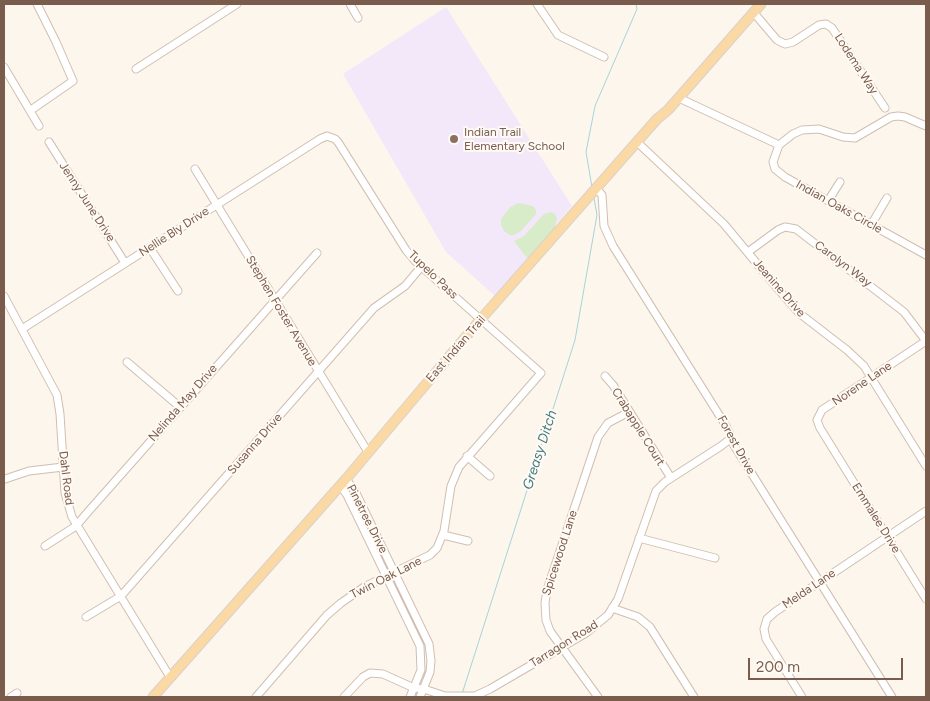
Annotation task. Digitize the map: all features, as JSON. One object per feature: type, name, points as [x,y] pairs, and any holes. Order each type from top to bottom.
[{"type":"main road","name":"East Indian Trail","points":[[152,697],[343,482],[657,118],[679,98],[761,4]]},
{"type":"street","points":[[31,110],[73,81],[37,4]]},
{"type":"street","points":[[136,69],[237,4]]},
{"type":"street","points":[[350,4],[358,18]]},
{"type":"street","points":[[537,4],[558,35],[604,57]]},
{"type":"street","name":"Lodema Way","points":[[754,13],[776,40],[785,44],[793,42],[819,25],[826,24],[832,28],[885,108]]},
{"type":"street","points":[[4,67],[39,126]]},
{"type":"street","points":[[679,98],[779,145],[793,134],[809,129],[819,129],[847,138],[855,138],[891,117],[898,116],[926,126]]},
{"type":"street","name":"Nellie Bly Drive","points":[[22,329],[125,262],[327,136]]},
{"type":"street","name":"Tupelo Pass","points":[[327,136],[338,142],[406,250],[421,267],[541,373]]},
{"type":"street","name":"Jenny June Drive","points":[[49,142],[125,262]]},
{"type":"street","name":"Jeanine Drive","points":[[637,142],[718,218],[785,298],[815,326],[855,357],[872,377],[926,466]]},
{"type":"street","name":"Indian Oaks Circle","points":[[779,145],[773,162],[777,172],[926,256]]},
{"type":"street","name":"Stephen Foster Avenue","points":[[195,169],[368,452]]},
{"type":"street","points":[[828,201],[840,182]]},
{"type":"street","name":"Forest Drive","points":[[596,188],[603,199],[604,226],[608,236],[726,426],[730,439],[892,697]]},
{"type":"street","points":[[871,225],[887,198]]},
{"type":"street","name":"Carolyn Way","points":[[748,252],[778,230],[785,227],[796,230],[899,308],[913,322],[926,341]]},
{"type":"street","points":[[150,248],[178,291]]},
{"type":"street","name":"Nelinda May Drive","points":[[44,546],[72,530],[78,524],[317,253]]},
{"type":"street","name":"Susanna Drive","points":[[86,617],[121,596],[374,308],[405,286],[421,267]]},
{"type":"street","name":"Dahl Road","points":[[4,296],[57,395],[68,504],[78,524],[170,677]]},
{"type":"street","name":"Norene Lane","points":[[825,437],[818,423],[819,414],[926,341]]},
{"type":"street","points":[[127,362],[180,407]]},
{"type":"street","name":"Twin Oak Lane","points":[[256,697],[341,603],[357,591],[430,555],[437,548],[442,535],[451,486],[459,467],[541,373]]},
{"type":"street","name":"Crabapple Court","points":[[605,376],[613,385],[671,478]]},
{"type":"street","name":"Spicewood Lane","points":[[598,697],[550,631],[546,620],[545,603],[547,590],[600,433],[612,420],[629,412]]},
{"type":"street","name":"Emmalee Drive","points":[[825,437],[926,599]]},
{"type":"street","name":"Tarragon Road","points":[[344,697],[363,677],[370,673],[383,674],[414,688],[452,697],[479,694],[562,648],[594,627],[608,615],[618,599],[654,494],[658,488],[730,439]]},
{"type":"street","points":[[467,456],[490,476]]},
{"type":"street","points":[[4,479],[28,471],[63,467]]},
{"type":"street","name":"Pinetree Drive","points":[[343,482],[355,491],[429,644],[430,672],[420,697]]},
{"type":"street","name":"Pinetree Drive","points":[[343,482],[347,495],[374,553],[387,575],[420,646],[421,670],[410,697]]},
{"type":"street","name":"Melda Lane","points":[[802,697],[766,639],[764,629],[767,619],[771,614],[926,511]]},
{"type":"street","points":[[442,535],[468,541]]},
{"type":"street","points":[[639,538],[714,558]]},
{"type":"street","points":[[612,608],[638,616],[650,628],[694,697]]},
{"type":"shaded area","name":"Indian Trail Elementary School","points":[[446,7],[572,206],[495,296],[446,252],[343,74]]},
{"type":"green space","points":[[519,203],[533,206],[536,214],[521,231],[510,235],[504,231],[501,219],[511,206],[517,211],[512,206]]},
{"type":"green space","points":[[551,212],[557,218],[555,228],[527,258],[514,241],[524,236],[544,214]]},
{"type":"waterway","name":"Greasy Ditch","points":[[592,187],[586,152],[595,106],[637,9],[636,4]]},
{"type":"waterway","name":"Greasy Ditch","points":[[462,694],[575,340],[597,215],[594,198]]},
{"type":"place","name":"Indian Trail Elementary School","points":[[454,139]]}]
